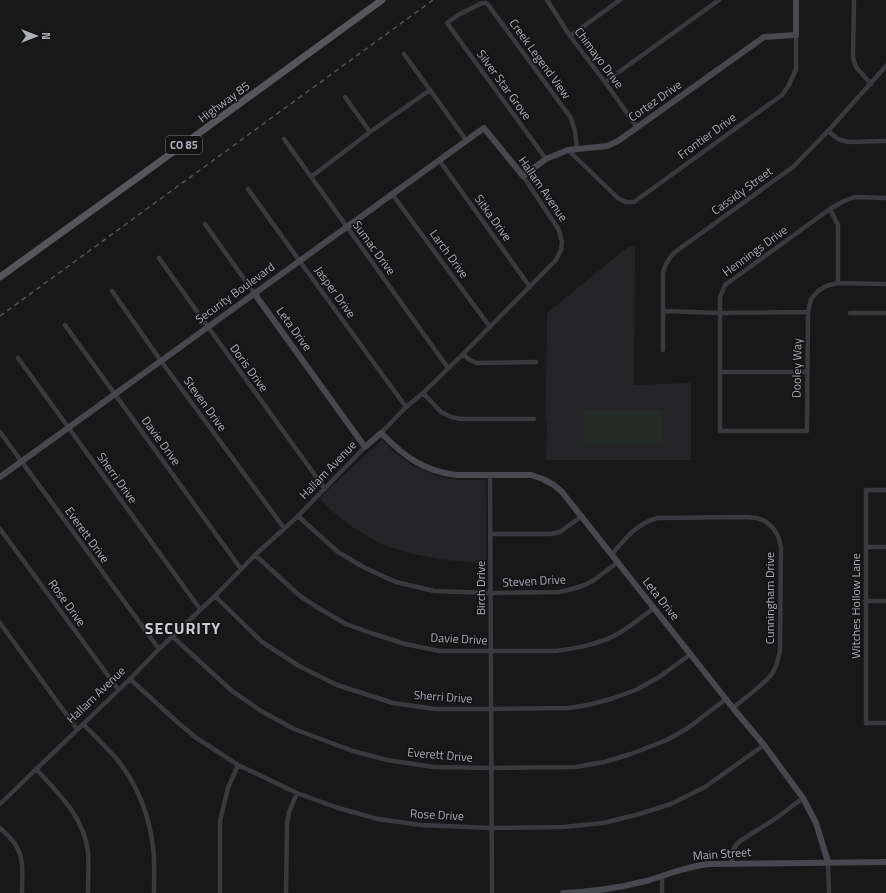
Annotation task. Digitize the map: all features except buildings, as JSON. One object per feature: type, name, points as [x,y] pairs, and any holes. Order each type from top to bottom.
[{"type":"main road","name":"Highway 85","points":[[0,277],[382,0]]},
{"type":"street","name":"Chimayo Drive","points":[[547,0],[570,36],[637,127]]},
{"type":"street","points":[[570,36],[620,0]]},
{"type":"street","points":[[605,82],[719,0]]},
{"type":"street","name":"Frontier Drive","points":[[568,150],[618,198],[626,202],[634,202],[782,94],[789,85],[796,69],[796,0]]},
{"type":"street","points":[[854,0],[853,58],[856,67],[871,84]]},
{"type":"street","name":"Creek Legend View","points":[[447,23],[458,15],[482,3],[486,3],[571,118],[575,131],[577,149]]},
{"type":"street","name":"Silver Star Grove","points":[[447,23],[546,158]]},
{"type":"street","name":"Cortez Drive","points":[[523,176],[546,158],[568,150],[607,146],[618,141],[764,37],[796,35]]},
{"type":"street","points":[[404,54],[466,140]]},
{"type":"street","name":"Cassidy Street","points":[[663,350],[663,273],[669,259],[675,252],[793,167],[828,131],[886,66]]},
{"type":"street","points":[[312,177],[370,132],[430,90]]},
{"type":"street","points":[[345,97],[370,132]]},
{"type":"street","name":"Security Boulevard","points":[[0,477],[484,128]]},
{"type":"street","name":"Hallam Avenue","points":[[0,804],[130,679],[241,569],[298,516],[365,447],[463,354],[556,260],[561,250],[562,242],[559,230],[523,176],[484,128]]},
{"type":"street","points":[[828,131],[838,139],[848,142],[886,140]]},
{"type":"street","name":"Sumac Drive","points":[[284,140],[448,368]]},
{"type":"street","name":"Sitka Drive","points":[[439,160],[530,287]]},
{"type":"street","name":"Jasper Drive","points":[[248,189],[406,407]]},
{"type":"street","name":"Larch Drive","points":[[392,194],[490,327]]},
{"type":"street","name":"Hennings Drive","points":[[720,431],[720,297],[725,285],[830,209],[844,201],[856,197],[886,198]]},
{"type":"street","points":[[830,209],[838,225],[838,283]]},
{"type":"street","name":"Leta Drive","points":[[205,224],[365,447]]},
{"type":"street","name":"Doris Drive","points":[[159,258],[325,489]]},
{"type":"street","name":"Dooley Way","points":[[720,431],[807,431],[808,312],[811,299],[818,291],[826,286],[838,283],[886,284]]},
{"type":"street","name":"Steven Drive","points":[[112,291],[161,361],[284,528]]},
{"type":"street","points":[[664,311],[720,313],[808,312]]},
{"type":"street","points":[[850,313],[886,313]]},
{"type":"street","name":"Davie Drive","points":[[65,325],[241,569]]},
{"type":"street","points":[[463,354],[470,360],[477,363],[536,362]]},
{"type":"street","name":"Sherri Drive","points":[[18,358],[200,609]]},
{"type":"street","points":[[720,372],[807,372]]},
{"type":"street","points":[[423,393],[441,412],[451,417],[461,419],[534,419]]},
{"type":"street","name":"Everett Drive","points":[[0,432],[159,649]]},
{"type":"street","name":"Leta Drive","points":[[381,433],[396,448],[410,458],[423,466],[445,474],[490,476],[531,475],[554,485],[562,492],[764,745],[803,798],[816,823],[828,862],[829,893]]},
{"type":"street","name":"Birch Drive","points":[[490,476],[492,893]]},
{"type":"street","name":"Witches Hollow Lane","points":[[886,490],[866,490],[866,723],[886,723]]},
{"type":"street","name":"Steven Drive","points":[[298,516],[338,552],[365,568],[396,582],[434,591],[491,593],[559,592],[585,585],[618,562]]},
{"type":"street","points":[[490,534],[550,534],[560,532],[582,516]]},
{"type":"street","name":"Cunningham Drive","points":[[612,554],[631,532],[647,521],[657,518],[748,517],[765,521],[773,528],[778,536],[781,547],[779,656],[774,672],[768,679],[733,708]]},
{"type":"street","name":"Rose Drive","points":[[0,529],[118,690]]},
{"type":"street","points":[[866,547],[886,547]]},
{"type":"street","name":"Davie Drive","points":[[256,555],[300,596],[346,624],[371,634],[404,644],[440,651],[555,651],[574,649],[593,644],[620,632],[654,608]]},
{"type":"street","name":"Sherri Drive","points":[[215,596],[262,642],[299,666],[337,685],[393,703],[435,709],[569,708],[588,705],[614,698],[638,689],[659,677],[691,654]]},
{"type":"street","points":[[866,601],[886,601]]},
{"type":"street","points":[[0,623],[77,729]]},
{"type":"street","name":"Everett Drive","points":[[172,636],[232,691],[261,711],[294,729],[353,751],[387,760],[434,767],[576,767],[604,762],[631,754],[667,740],[688,728],[726,699]]},
{"type":"street","name":"Rose Drive","points":[[130,679],[195,737],[238,765],[297,793],[338,808],[378,819],[421,825],[492,828],[563,827],[636,816],[670,804],[705,787],[764,745]]},
{"type":"street","points":[[83,724],[119,762],[130,778],[143,806],[150,830],[153,848],[154,893]]},
{"type":"street","points":[[220,893],[220,822],[228,788],[238,765]]},
{"type":"street","points":[[36,769],[65,801],[76,818],[85,838],[88,853],[88,893]]},
{"type":"street","points":[[286,893],[287,823],[289,812],[297,793]]},
{"type":"street","points":[[732,863],[733,849],[740,841],[775,819],[803,798]]},
{"type":"street","points":[[0,828],[15,844],[20,853],[22,863],[22,893]]},
{"type":"street","name":"Main Street","points":[[563,893],[608,888],[644,881],[701,865],[732,863],[886,862]]},
{"type":"street","points":[[662,876],[662,893]]},
{"type":"shaded area","points":[[628,247],[635,247],[634,385],[691,383],[691,460],[546,460],[547,423],[545,412],[547,313]]},
{"type":"shaded area","points":[[584,410],[663,410],[663,445],[584,445]]},
{"type":"shaded area","points":[[382,440],[395,453],[412,465],[440,477],[459,480],[486,480],[486,564],[438,559],[409,553],[381,544],[355,529],[332,511],[319,498]]},
{"type":"railway","points":[[0,316],[433,0]]},
{"type":"district","name":"SECURITY","points":[[183,628]]}]
